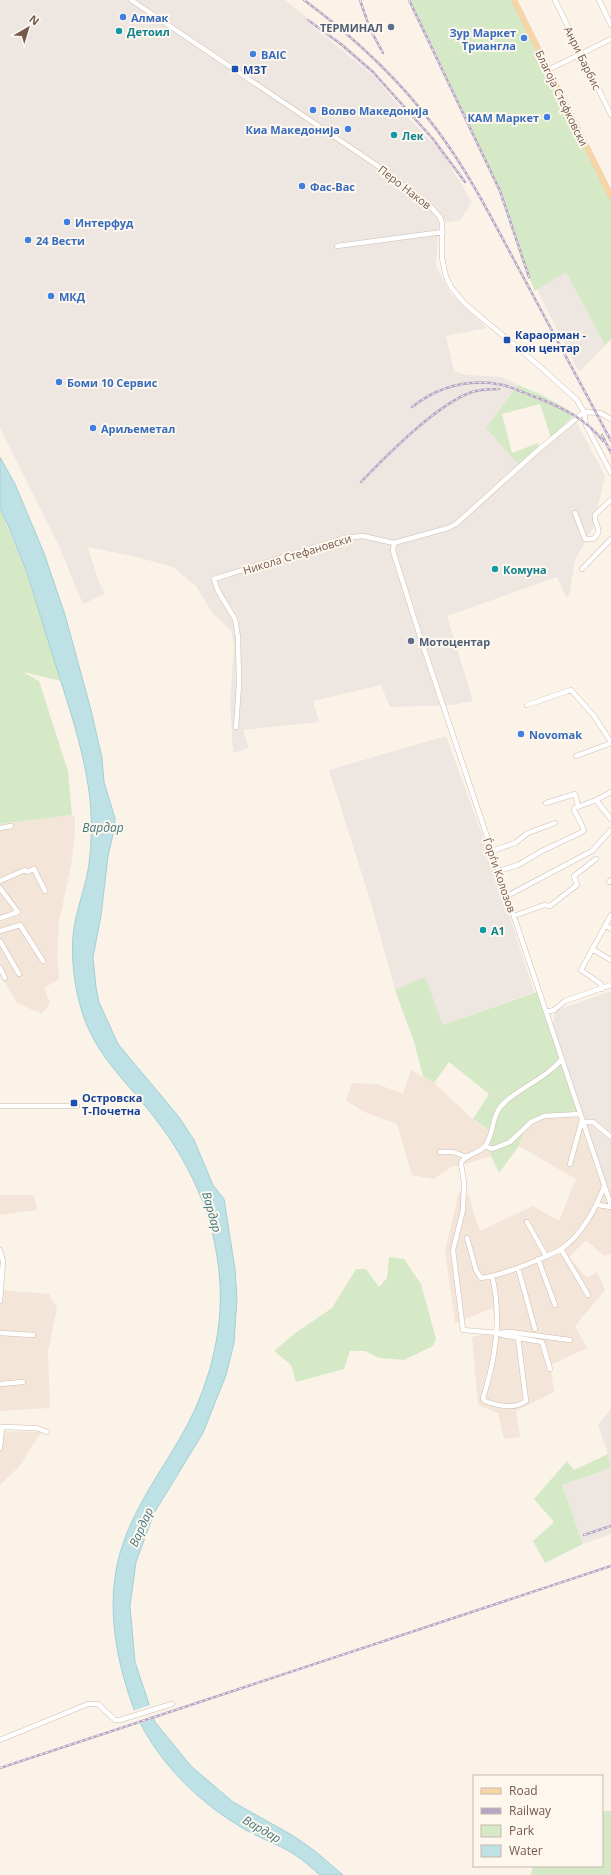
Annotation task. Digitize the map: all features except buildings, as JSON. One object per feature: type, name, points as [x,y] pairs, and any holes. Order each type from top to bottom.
[{"type":"main road","name":"Благоја Стефковски","points":[[514,0],[611,196]]},
{"type":"street","name":"Перо Наков","points":[[131,0],[392,176],[436,212],[442,223],[443,267],[446,277],[457,295],[577,400],[584,412]]},
{"type":"street","name":"Анри Барбис","points":[[555,0],[611,115]]},
{"type":"street","points":[[599,0],[611,25]]},
{"type":"street","points":[[548,70],[611,39]]},
{"type":"street","points":[[337,246],[443,232]]},
{"type":"street","points":[[584,412],[586,425],[611,473]]},
{"type":"street","points":[[394,543],[448,528],[456,524],[537,451],[584,412],[600,413],[611,419]]},
{"type":"street","points":[[575,513],[582,535],[585,539],[593,539],[598,535],[599,530],[595,515],[611,500]]},
{"type":"street","name":"Никола Стефановски","points":[[236,727],[239,684],[236,619],[218,591],[214,579],[354,536],[375,538],[394,543]]},
{"type":"street","points":[[582,569],[611,539]]},
{"type":"street","name":"Ѓорѓи Колозов","points":[[394,543],[393,551],[400,574],[611,1206]]},
{"type":"street","points":[[527,705],[571,690],[594,716],[611,742],[576,756]]},
{"type":"street","points":[[499,871],[518,865],[542,850],[582,832],[584,830],[574,810],[578,806],[596,800],[611,792]]},
{"type":"street","points":[[546,803],[575,794],[578,806]]},
{"type":"street","points":[[596,800],[611,819]]},
{"type":"street","points":[[492,851],[515,842],[528,833],[555,823]]},
{"type":"street","points":[[0,828],[11,826]]},
{"type":"street","points":[[507,896],[592,851],[611,830]]},
{"type":"street","points":[[514,916],[542,905],[550,906],[577,885],[574,876],[596,860]]},
{"type":"street","points":[[0,881],[25,870],[27,872],[34,869],[44,891]]},
{"type":"street","points":[[0,888],[18,912],[0,918]]},
{"type":"street","points":[[602,989],[601,984],[581,970],[611,915]]},
{"type":"street","points":[[0,931],[20,925],[43,960]]},
{"type":"street","points":[[605,925],[611,929]]},
{"type":"street","points":[[0,941],[19,974]]},
{"type":"street","points":[[592,949],[611,960]]},
{"type":"street","points":[[0,968],[5,978]]},
{"type":"street","points":[[546,1012],[554,1010],[566,1002],[611,985]]},
{"type":"street","points":[[550,1368],[542,1342],[498,1333],[463,1330],[454,1250],[463,1210],[464,1182],[461,1164],[462,1161],[485,1146],[498,1109],[512,1096],[547,1074],[562,1060]]},
{"type":"street","points":[[0,1106],[77,1106]]},
{"type":"street","points":[[485,1146],[492,1149],[510,1142],[531,1122],[544,1116],[580,1114]]},
{"type":"street","points":[[570,1164],[583,1121],[593,1122],[611,1136]]},
{"type":"street","points":[[440,1152],[454,1152],[467,1157]]},
{"type":"street","points":[[467,1238],[480,1277],[492,1276],[518,1268],[561,1249],[576,1234],[598,1205],[604,1187]]},
{"type":"street","points":[[598,1205],[611,1206]]},
{"type":"street","points":[[527,1222],[546,1256]]},
{"type":"street","points":[[561,1249],[588,1296]]},
{"type":"street","points":[[0,1250],[3,1261],[0,1301]]},
{"type":"street","points":[[538,1259],[554,1305]]},
{"type":"street","points":[[518,1268],[535,1329]]},
{"type":"street","points":[[492,1276],[497,1301],[498,1333],[488,1384],[483,1398],[485,1401],[496,1406],[504,1407],[520,1405],[527,1400],[518,1338]]},
{"type":"street","points":[[498,1333],[510,1332],[570,1340]]},
{"type":"street","points":[[0,1333],[33,1335]]},
{"type":"street","points":[[0,1384],[23,1382]]},
{"type":"street","points":[[0,1448],[1,1427],[37,1428],[47,1432]]},
{"type":"street","points":[[0,1740],[88,1704],[98,1704],[110,1717],[115,1720],[120,1720],[172,1704]]},
{"type":"shaded area","points":[[0,0],[285,0],[307,18],[306,21],[375,77],[407,116],[441,151],[472,202],[460,220],[439,224],[436,265],[450,293],[487,328],[446,336],[454,371],[467,375],[501,377],[518,385],[486,428],[519,465],[575,419],[605,476],[593,528],[575,560],[569,596],[566,597],[557,577],[447,616],[473,701],[452,705],[390,707],[381,685],[313,701],[319,722],[243,730],[249,748],[233,753],[230,700],[234,647],[231,630],[213,614],[196,586],[173,567],[137,557],[88,547],[98,580],[105,594],[83,604],[58,544],[0,428]]},
{"type":"shaded area","points":[[566,215],[611,339],[579,372],[541,298],[525,258]]},
{"type":"shaded area","points":[[446,736],[494,867],[534,992],[443,1025],[425,978],[395,990],[371,903],[329,770]]},
{"type":"shaded area","points":[[72,815],[75,816],[75,834],[71,866],[59,922],[57,955],[59,979],[44,988],[50,1003],[42,1014],[17,1003],[0,975],[0,824]]},
{"type":"shaded area","points":[[611,991],[611,1200],[552,1030],[555,1011]]},
{"type":"shaded area","points":[[411,1070],[434,1083],[477,1123],[491,1132],[491,1156],[462,1165],[453,1166],[433,1179],[412,1175],[397,1124],[362,1111],[346,1100],[352,1083],[377,1084],[403,1094]]},
{"type":"shaded area","points":[[579,1110],[611,1200],[611,1254],[604,1256],[586,1240],[569,1257],[587,1278],[597,1272],[605,1290],[575,1326],[587,1348],[550,1365],[554,1392],[516,1411],[520,1437],[504,1439],[498,1413],[478,1405],[472,1337],[496,1332],[493,1308],[455,1323],[445,1251],[459,1192],[470,1196],[472,1208],[480,1231],[533,1206],[559,1221],[576,1179],[519,1146],[525,1125],[546,1117]]},
{"type":"shaded area","points":[[0,1195],[34,1195],[37,1210],[0,1215]]},
{"type":"shaded area","points":[[0,1290],[49,1294],[57,1308],[48,1351],[50,1408],[0,1411]]},
{"type":"shaded area","points":[[611,1408],[611,1468],[598,1425]]},
{"type":"shaded area","points":[[0,1431],[41,1432],[19,1467],[0,1485]]},
{"type":"shaded area","points":[[611,1468],[611,1534],[583,1544],[562,1485]]},
{"type":"green space","points":[[409,0],[512,0],[611,197],[611,339],[605,345],[566,272],[535,291],[524,266],[500,191]]},
{"type":"green space","points":[[518,385],[542,395],[575,414],[551,438],[540,404],[502,414],[512,453],[538,443],[539,448],[519,465],[486,428]]},
{"type":"green space","points":[[0,509],[26,572],[61,681],[23,672],[39,681],[68,771],[72,815],[0,824]]},
{"type":"green space","points":[[425,977],[443,1025],[539,991],[579,1110],[546,1117],[526,1125],[519,1146],[499,1173],[491,1156],[491,1132],[473,1119],[489,1094],[449,1062],[434,1083],[423,1076],[414,1042],[395,990]]},
{"type":"green space","points":[[389,1257],[404,1259],[421,1284],[436,1339],[433,1346],[404,1360],[379,1358],[365,1351],[350,1351],[344,1369],[296,1382],[291,1365],[274,1351],[294,1334],[332,1308],[356,1269],[366,1269],[379,1287],[387,1278]]},
{"type":"green space","points":[[608,1454],[611,1468],[562,1485],[583,1544],[545,1563],[533,1541],[554,1522],[534,1499],[567,1461],[574,1470]]},
{"type":"green space","points":[[603,1811],[611,1811],[611,1875],[531,1875],[533,1867],[603,1867]]},
{"type":"water","name":"Вардар","points":[[0,457],[15,484],[44,553],[65,615],[91,710],[102,758],[104,782],[115,818],[115,826],[108,856],[101,916],[93,957],[99,1002],[118,1044],[179,1117],[194,1140],[213,1185],[224,1199],[235,1269],[237,1298],[234,1343],[226,1375],[203,1433],[154,1513],[136,1562],[130,1606],[135,1662],[155,1722],[191,1766],[233,1802],[292,1835],[315,1851],[343,1875],[318,1874],[304,1861],[290,1852],[242,1828],[204,1801],[189,1787],[174,1772],[150,1740],[132,1704],[121,1667],[114,1629],[113,1610],[116,1572],[120,1553],[132,1521],[140,1505],[184,1431],[193,1414],[207,1379],[219,1322],[220,1284],[213,1235],[198,1190],[187,1168],[161,1127],[102,1054],[89,1029],[80,1005],[75,982],[72,948],[74,927],[86,880],[91,846],[91,809],[89,791],[75,728],[31,585],[8,525],[2,514],[0,506]]},
{"type":"pier","points":[[150,1705],[155,1718],[139,1724],[133,1711]]},
{"type":"railway","points":[[304,0],[341,29],[392,77],[423,112],[449,147],[471,181],[491,217],[611,441]]},
{"type":"railway","points":[[360,0],[370,29],[383,53]]},
{"type":"railway","points":[[409,0],[500,191],[529,277]]},
{"type":"railway","points":[[308,20],[342,45],[373,72],[433,139],[465,182]]},
{"type":"railway","points":[[412,407],[444,389],[466,383],[490,383],[503,385],[538,398],[574,415],[589,426],[603,441]]},
{"type":"railway","points":[[361,482],[413,431],[444,407],[458,398],[472,392],[499,389]]},
{"type":"railway","points":[[602,435],[611,453]]},
{"type":"railway","points":[[584,1535],[611,1526]]},
{"type":"railway","points":[[0,1768],[611,1566]]},
{"type":"place","name":"Алмак","points":[[123,17]]},
{"type":"place","name":"ТЕРМИНАЛ","points":[[391,27]]},
{"type":"place","name":"Детоил","points":[[119,31]]},
{"type":"place","name":"Зур Маркет Триангла","points":[[524,38]]},
{"type":"place","name":"BAIC","points":[[253,54]]},
{"type":"place","name":"МЗТ","points":[[235,69]]},
{"type":"place","name":"Волво Македонија","points":[[313,110]]},
{"type":"place","name":"КАМ Маркет","points":[[547,117]]},
{"type":"place","name":"Киа Македонија","points":[[348,129]]},
{"type":"place","name":"Лек","points":[[394,135]]},
{"type":"place","name":"Фас-Вас","points":[[302,186]]},
{"type":"place","name":"Интерфуд","points":[[67,222]]},
{"type":"place","name":"24 Вести","points":[[28,240]]},
{"type":"place","name":"МКД","points":[[51,296]]},
{"type":"place","name":"Караорман - кон центар","points":[[507,340]]},
{"type":"place","name":"Боми 10 Сервис","points":[[59,382]]},
{"type":"place","name":"Ариљеметал","points":[[93,428]]},
{"type":"place","name":"Комуна","points":[[495,569]]},
{"type":"place","name":"Мотоцентар","points":[[411,641]]},
{"type":"place","name":"Novomak","points":[[521,734]]},
{"type":"place","name":"А1","points":[[483,930]]},
{"type":"place","name":"Островска Т-Почетна","points":[[74,1103]]}]
